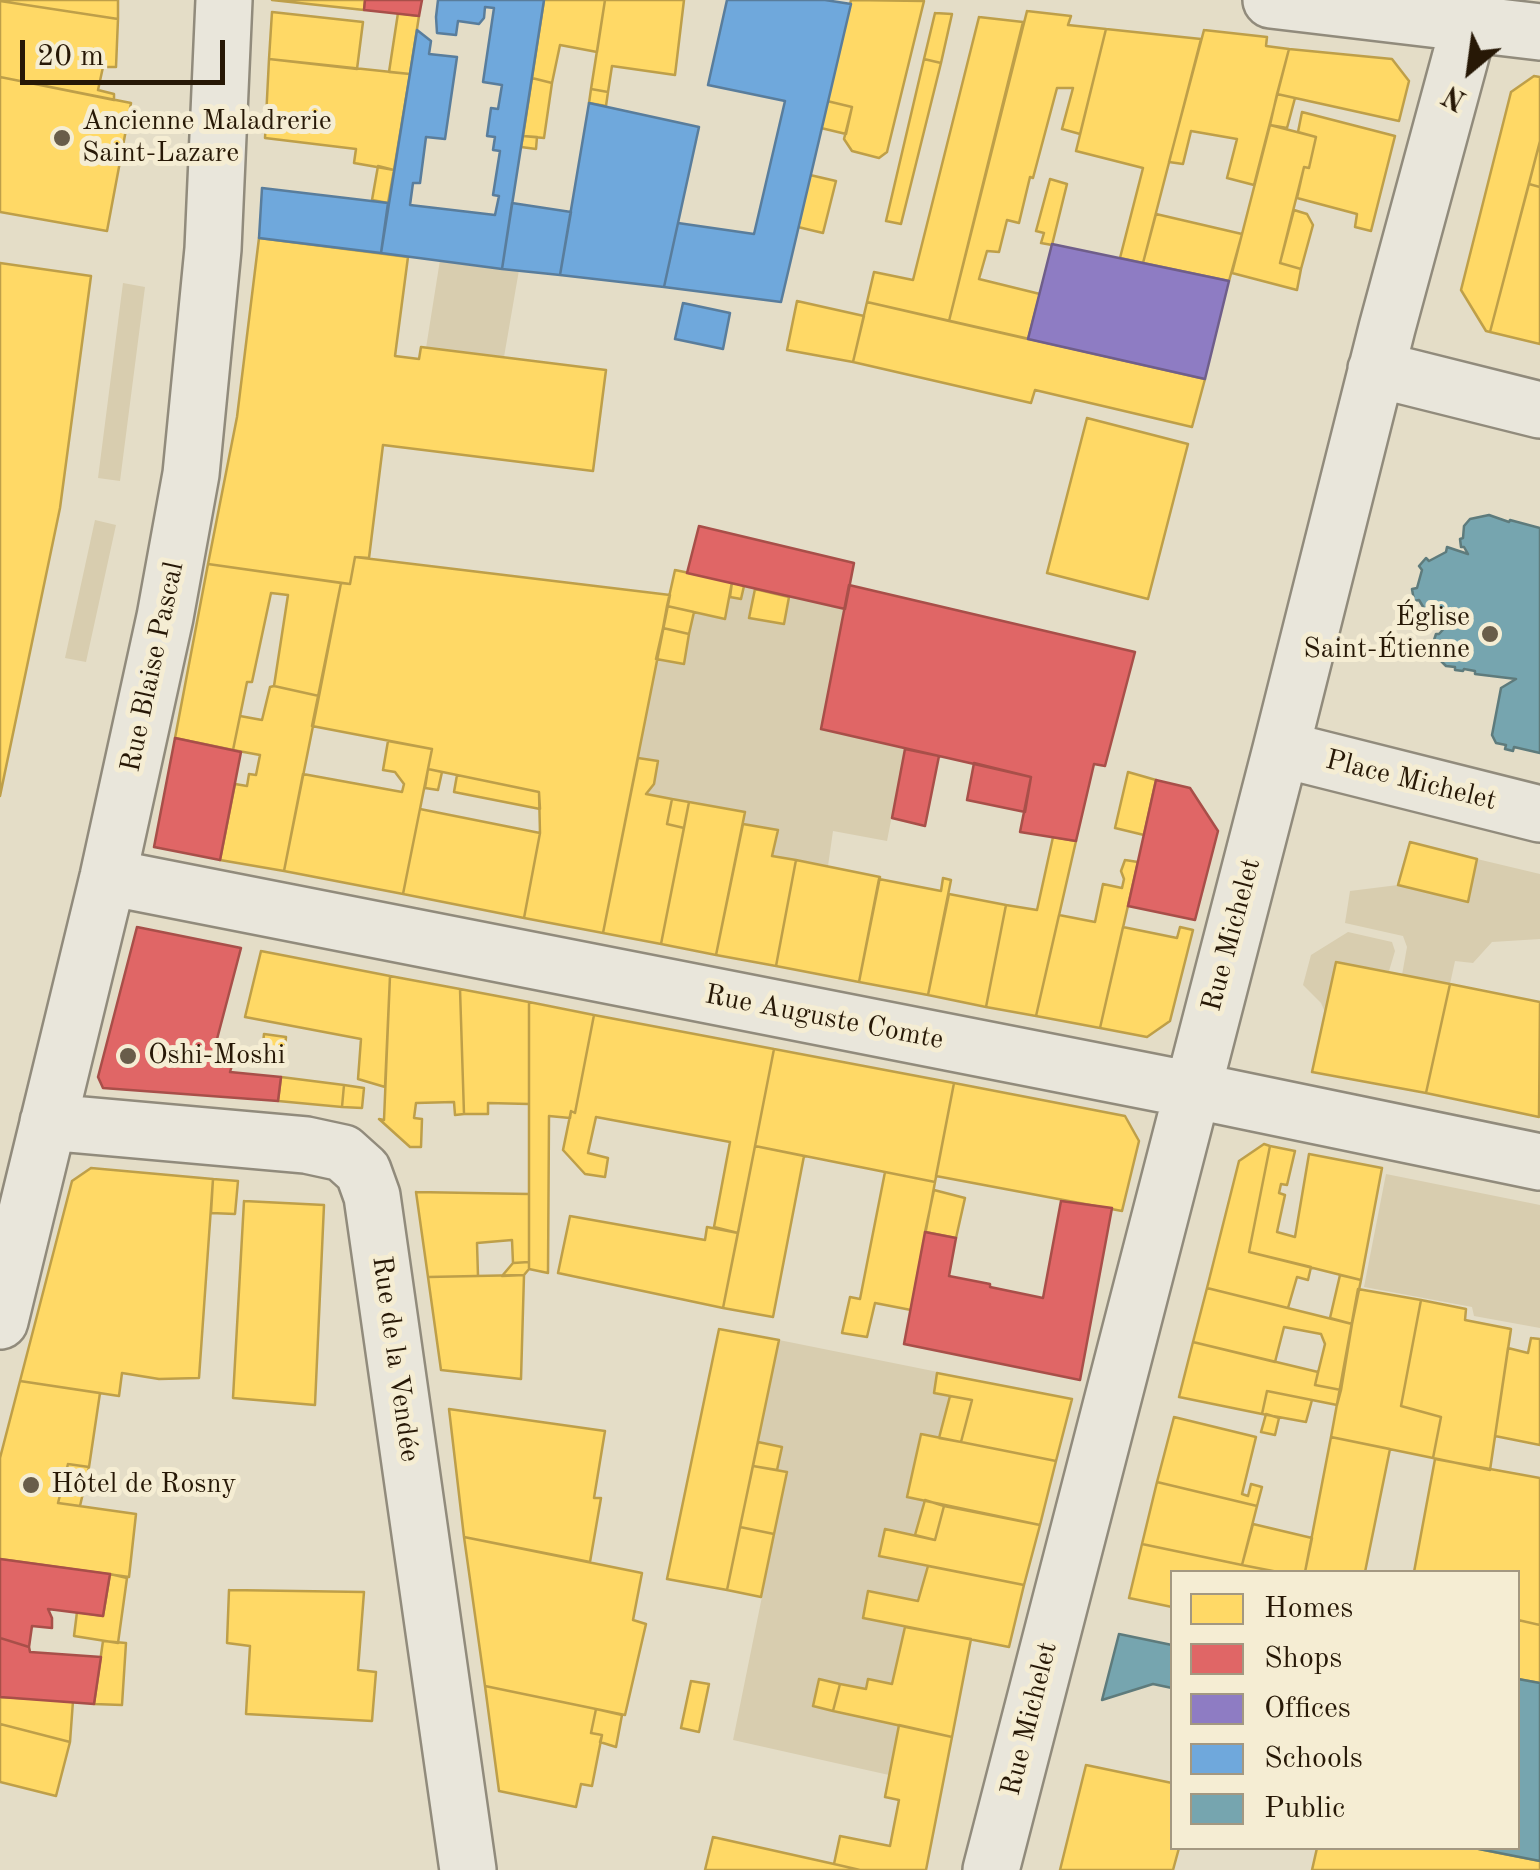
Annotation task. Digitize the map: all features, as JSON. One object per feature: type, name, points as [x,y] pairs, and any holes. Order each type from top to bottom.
[{"type":"street","name":"Rue Blaise Pascal","points":[[0,1322],[108,877],[165,617],[193,463],[213,249],[224,0]]},
{"type":"street","points":[[1271,0],[1473,11],[1540,32]]},
{"type":"street","name":"Rue Michelet","points":[[992,1870],[1376,369],[1473,11]]},
{"type":"street","points":[[1376,369],[1540,410]]},
{"type":"street","name":"Place Michelet","points":[[1281,748],[1540,814]]},
{"type":"street","name":"Rue Auguste Comte","points":[[108,877],[1540,1162]]},
{"type":"street","name":"Rue de la Vendée","points":[[48,1122],[306,1146],[343,1153],[363,1170],[372,1196],[468,1870]]},
{"type":"shaded area","points":[[440,260],[519,270],[504,357],[426,348]]},
{"type":"shaded area","points":[[123,283],[145,287],[120,481],[98,478]]},
{"type":"shaded area","points":[[95,520],[116,525],[86,662],[65,658]]},
{"type":"shaded area","points":[[744,586],[755,589],[750,618],[783,624],[789,597],[845,609],[822,729],[905,749],[887,841],[833,831],[828,866],[772,856],[778,830],[743,824],[745,812],[646,794],[654,784],[658,762],[638,758],[656,659],[684,663],[694,613],[725,619],[730,597],[741,599]]},
{"type":"shaded area","points":[[1477,859],[1540,874],[1540,939],[1492,942],[1473,963],[1455,961],[1450,984],[1402,975],[1407,947],[1403,936],[1345,923],[1350,891],[1398,885],[1468,901]]},
{"type":"shaded area","points":[[1348,932],[1392,942],[1395,951],[1389,971],[1336,962],[1325,1012],[1303,985],[1311,955]]},
{"type":"shaded area","points":[[1386,1174],[1540,1205],[1540,1328],[1474,1316],[1472,1307],[1364,1287]]},
{"type":"shaded area","points":[[779,1340],[938,1372],[934,1393],[950,1396],[939,1438],[920,1435],[907,1496],[925,1500],[915,1535],[885,1529],[879,1555],[928,1566],[918,1601],[868,1591],[863,1617],[905,1627],[892,1684],[868,1680],[866,1689],[820,1679],[813,1706],[899,1725],[889,1775],[733,1740],[787,1473],[777,1470],[781,1447],[758,1442]]},
{"type":"building: Homes","points":[[118,0],[118,19],[0,1]]},
{"type":"building: Homes","points":[[272,0],[365,0],[364,10]]},
{"type":"building: Homes","points":[[544,0],[605,0],[597,52],[560,45],[552,83],[532,78]]},
{"type":"building: Homes","points":[[605,0],[684,0],[675,75],[612,66],[608,92],[591,89]]},
{"type":"building: Homes","points":[[851,0],[924,1],[887,152],[879,158],[852,151],[844,139],[852,107],[827,101]]},
{"type":"building: Homes","points":[[0,1],[118,19],[116,67],[103,67],[98,90],[114,94],[114,100],[0,77]]},
{"type":"building: Homes","points":[[1027,11],[1071,16],[1068,25],[1106,29],[1080,134],[1062,129],[1073,88],[1057,88],[1019,223],[1007,220],[999,252],[987,251],[979,279],[1040,294],[1028,339],[949,321]]},
{"type":"building: Homes","points":[[272,12],[363,22],[357,69],[269,59]]},
{"type":"building: Homes","points":[[398,13],[419,16],[410,74],[389,72]]},
{"type":"building: Homes","points":[[935,13],[952,14],[941,63],[924,59]]},
{"type":"building: Homes","points":[[979,17],[1023,22],[949,321],[867,302],[874,272],[913,280]]},
{"type":"building: Homes","points":[[1106,29],[1201,39],[1143,263],[1120,258],[1143,168],[1076,151]]},
{"type":"building: Homes","points":[[1204,30],[1267,37],[1266,46],[1289,49],[1254,185],[1227,178],[1237,139],[1191,131],[1183,164],[1169,162]]},
{"type":"building: Homes","points":[[1289,49],[1392,59],[1409,81],[1399,121],[1277,94]]},
{"type":"building: Homes","points":[[269,59],[410,74],[394,170],[354,163],[356,149],[265,138]]},
{"type":"building: Homes","points":[[924,59],[941,63],[901,224],[886,221]]},
{"type":"building: Homes","points":[[1534,76],[1540,77],[1540,141],[1490,332],[1461,290],[1511,92]]},
{"type":"building: Homes","name":"Ancienne Maladrerie Saint-Lazare","points":[[0,77],[131,103],[107,231],[0,212]]},
{"type":"building: Homes","points":[[532,78],[552,83],[544,138],[523,136]]},
{"type":"building: Homes","points":[[591,89],[608,92],[606,106],[589,103]]},
{"type":"building: Homes","points":[[1277,94],[1295,98],[1287,128],[1270,125]]},
{"type":"building: Homes","points":[[827,101],[852,107],[846,134],[821,128]]},
{"type":"building: Homes","points":[[1302,112],[1395,136],[1371,231],[1355,227],[1357,214],[1297,198],[1316,137],[1298,132]]},
{"type":"building: Homes","points":[[1270,125],[1316,137],[1309,168],[1304,167],[1280,263],[1301,269],[1297,290],[1232,273]]},
{"type":"building: Homes","points":[[523,136],[537,137],[536,149],[521,147]]},
{"type":"building: Homes","points":[[1540,141],[1540,187],[1529,184]]},
{"type":"building: Homes","points":[[378,166],[394,170],[388,203],[372,200]]},
{"type":"building: Homes","points":[[810,175],[836,181],[823,233],[798,227]]},
{"type":"building: Homes","points":[[1050,179],[1067,184],[1052,245],[1041,243],[1044,233],[1036,231]]},
{"type":"building: Homes","points":[[1529,184],[1540,187],[1540,344],[1490,332]]},
{"type":"building: Homes","points":[[1294,210],[1307,214],[1313,225],[1301,269],[1280,263]]},
{"type":"building: Homes","points":[[1156,214],[1242,234],[1229,281],[1143,263]]},
{"type":"building: Homes","points":[[259,238],[408,257],[395,356],[419,359],[421,347],[606,370],[593,471],[383,445],[369,558],[355,557],[350,584],[208,564],[237,417]]},
{"type":"building: Homes","points":[[0,263],[91,276],[60,508],[0,796]]},
{"type":"building: Homes","points":[[797,301],[864,316],[853,362],[787,350]]},
{"type":"building: Homes","points":[[867,302],[1205,379],[1192,427],[1035,390],[1031,403],[853,362]]},
{"type":"building: Homes","points":[[1087,418],[1188,444],[1148,599],[1047,573]]},
{"type":"building: Homes","points":[[355,557],[670,595],[603,933],[524,918],[540,833],[539,792],[428,769],[432,749],[312,726],[341,583],[350,584]]},
{"type":"building: Homes","points":[[208,564],[341,583],[319,696],[274,686],[288,595],[271,593],[233,750],[175,738]]},
{"type":"building: Homes","points":[[675,570],[732,582],[725,619],[667,606]]},
{"type":"building: Homes","points":[[732,582],[744,586],[741,599],[730,597]]},
{"type":"building: Homes","points":[[755,589],[789,597],[784,624],[749,618]]},
{"type":"building: Homes","points":[[667,606],[694,612],[689,634],[663,628]]},
{"type":"building: Homes","points":[[663,628],[689,634],[684,664],[656,659]]},
{"type":"building: Homes","points":[[270,687],[319,696],[284,871],[220,860],[235,784],[247,786],[249,774],[256,775],[260,755],[233,750],[240,716],[262,720]]},
{"type":"building: Homes","points":[[388,741],[432,749],[403,894],[284,871],[303,774],[402,792],[404,784],[395,772],[383,770]]},
{"type":"building: Homes","points":[[638,758],[658,761],[654,784],[646,794],[672,799],[667,824],[684,828],[661,944],[603,933]]},
{"type":"building: Homes","points":[[428,769],[442,772],[438,790],[425,788]]},
{"type":"building: Homes","points":[[1128,772],[1156,780],[1144,835],[1115,828]]},
{"type":"building: Homes","points":[[457,775],[539,792],[540,809],[454,792]]},
{"type":"building: Homes","points":[[672,799],[689,802],[684,828],[667,824]]},
{"type":"building: Homes","points":[[689,802],[745,812],[716,955],[661,944]]},
{"type":"building: Homes","points":[[420,809],[540,833],[524,918],[403,894]]},
{"type":"building: Homes","points":[[743,824],[778,830],[772,856],[796,860],[776,966],[716,955]]},
{"type":"building: Homes","points":[[1053,837],[1076,841],[1036,1016],[986,1007],[1006,905],[1037,910]]},
{"type":"building: Homes","points":[[1410,842],[1477,859],[1468,902],[1398,885]]},
{"type":"building: Homes","points":[[796,860],[880,877],[859,982],[776,966]]},
{"type":"building: Homes","points":[[1125,860],[1138,862],[1100,1028],[1036,1016],[1059,915],[1095,922],[1103,884],[1122,888]]},
{"type":"building: Homes","points":[[943,878],[951,880],[928,995],[859,982],[879,879],[941,891]]},
{"type":"building: Homes","points":[[949,894],[1006,905],[986,1007],[928,995]]},
{"type":"building: Homes","points":[[1123,927],[1177,938],[1180,927],[1193,930],[1170,1021],[1147,1037],[1100,1028]]},
{"type":"building: Homes","points":[[261,951],[390,976],[385,1087],[358,1079],[361,1039],[245,1017]]},
{"type":"building: Homes","points":[[1336,962],[1450,984],[1426,1093],[1312,1072]]},
{"type":"building: Homes","points":[[390,976],[460,989],[464,1114],[455,1115],[454,1102],[416,1103],[414,1118],[422,1119],[421,1147],[410,1147],[379,1119],[384,1120]]},
{"type":"building: Homes","points":[[1450,984],[1540,1002],[1539,1117],[1426,1093]]},
{"type":"building: Homes","points":[[460,989],[529,1002],[529,1104],[488,1103],[488,1114],[464,1114]]},
{"type":"building: Homes","points":[[529,1002],[594,1015],[575,1113],[571,1111],[570,1118],[549,1116],[548,1273],[529,1269]]},
{"type":"building: Homes","points":[[594,1015],[774,1049],[738,1233],[714,1227],[730,1142],[596,1117],[588,1153],[608,1158],[605,1177],[585,1174],[563,1150],[571,1111],[575,1113]]},
{"type":"building: Homes","points":[[264,1034],[286,1037],[283,1066],[261,1063]]},
{"type":"building: Homes","points":[[774,1049],[954,1083],[935,1182],[755,1146]]},
{"type":"building: Homes","points":[[281,1077],[344,1085],[342,1107],[278,1101]]},
{"type":"building: Homes","points":[[954,1083],[1125,1116],[1139,1141],[1122,1211],[936,1176]]},
{"type":"building: Homes","points":[[344,1085],[364,1088],[362,1108],[342,1107]]},
{"type":"building: Homes","points":[[1264,1144],[1270,1146],[1249,1252],[1311,1267],[1308,1280],[1297,1277],[1288,1308],[1207,1288],[1239,1161]]},
{"type":"building: Homes","points":[[755,1146],[804,1156],[773,1317],[723,1308]]},
{"type":"building: Homes","points":[[1270,1146],[1295,1151],[1287,1185],[1281,1184],[1279,1193],[1285,1195],[1277,1232],[1295,1237],[1309,1154],[1382,1168],[1361,1280],[1249,1252]]},
{"type":"building: Homes","points":[[91,1168],[213,1179],[199,1378],[159,1379],[122,1373],[119,1396],[20,1381],[72,1181]]},
{"type":"building: Homes","points":[[885,1172],[935,1182],[911,1310],[875,1303],[867,1337],[842,1333],[850,1297],[860,1299]]},
{"type":"building: Homes","points":[[213,1179],[238,1181],[235,1214],[211,1213]]},
{"type":"building: Homes","points":[[934,1190],[965,1198],[956,1238],[925,1232]]},
{"type":"building: Homes","points":[[416,1192],[529,1194],[529,1262],[513,1263],[512,1240],[477,1243],[478,1276],[428,1277]]},
{"type":"building: Homes","points":[[244,1201],[324,1205],[315,1405],[233,1398]]},
{"type":"building: Homes","points":[[570,1216],[705,1240],[707,1227],[738,1233],[723,1308],[558,1273]]},
{"type":"building: Homes","points":[[529,1262],[524,1275],[502,1276],[513,1263]]},
{"type":"building: Homes","points":[[524,1275],[521,1379],[441,1370],[428,1277]]},
{"type":"building: Homes","points":[[1340,1275],[1361,1280],[1352,1324],[1330,1318]]},
{"type":"building: Homes","points":[[1207,1288],[1352,1324],[1341,1390],[1315,1385],[1325,1344],[1321,1334],[1284,1327],[1275,1362],[1193,1342]]},
{"type":"building: Homes","points":[[1358,1289],[1421,1300],[1401,1406],[1441,1417],[1433,1458],[1331,1437]]},
{"type":"building: Homes","points":[[1421,1300],[1466,1309],[1465,1320],[1511,1329],[1490,1470],[1433,1458],[1441,1417],[1401,1406]]},
{"type":"building: Homes","points":[[719,1329],[779,1340],[727,1590],[667,1579]]},
{"type":"building: Homes","points":[[1531,1338],[1540,1339],[1540,1445],[1495,1436],[1508,1348],[1528,1353]]},
{"type":"building: Homes","points":[[1193,1342],[1318,1372],[1315,1385],[1341,1390],[1337,1405],[1267,1391],[1262,1414],[1179,1397]]},
{"type":"building: Homes","points":[[937,1373],[1072,1399],[1056,1461],[961,1442],[972,1400],[934,1393]]},
{"type":"building: Homes","name":"Hôtel de Rosny","points":[[20,1381],[100,1393],[89,1467],[68,1464],[58,1503],[136,1514],[129,1577],[0,1559],[0,1458]]},
{"type":"building: Homes","points":[[1267,1391],[1312,1400],[1306,1422],[1262,1414]]},
{"type":"building: Homes","points":[[950,1396],[972,1400],[961,1442],[939,1438]]},
{"type":"building: Homes","points":[[449,1409],[605,1431],[594,1498],[601,1498],[590,1562],[464,1537]]},
{"type":"building: Homes","points":[[1266,1414],[1279,1418],[1275,1435],[1261,1432]]},
{"type":"building: Homes","points":[[1174,1417],[1256,1437],[1242,1494],[1248,1496],[1251,1484],[1262,1487],[1257,1506],[1157,1482]]},
{"type":"building: Homes","points":[[921,1434],[1056,1461],[1040,1525],[907,1497]]},
{"type":"building: Homes","points":[[1331,1437],[1390,1449],[1365,1570],[1305,1570]]},
{"type":"building: Homes","points":[[758,1442],[782,1447],[777,1470],[753,1466]]},
{"type":"building: Homes","points":[[1435,1459],[1540,1478],[1540,1625],[1520,1620],[1520,1570],[1414,1570]]},
{"type":"building: Homes","points":[[68,1464],[89,1467],[80,1506],[58,1503]]},
{"type":"building: Homes","points":[[753,1466],[787,1472],[774,1534],[740,1527]]},
{"type":"building: Homes","points":[[1157,1482],[1257,1506],[1242,1565],[1142,1544]]},
{"type":"building: Homes","points":[[925,1500],[944,1506],[935,1540],[915,1535]]},
{"type":"building: Homes","points":[[944,1506],[1040,1525],[1024,1585],[879,1556],[885,1529],[935,1540]]},
{"type":"building: Homes","points":[[1253,1524],[1312,1538],[1305,1570],[1242,1565]]},
{"type":"building: Homes","points":[[740,1527],[774,1534],[761,1597],[727,1590]]},
{"type":"building: Homes","points":[[464,1537],[642,1573],[633,1620],[646,1624],[625,1715],[485,1686]]},
{"type":"building: Homes","points":[[1142,1544],[1268,1570],[1170,1570],[1170,1607],[1129,1598]]},
{"type":"building: Homes","points":[[928,1566],[1024,1585],[1009,1647],[863,1618],[868,1591],[918,1601]]},
{"type":"building: Homes","points":[[110,1574],[127,1578],[118,1643],[74,1636],[77,1612],[103,1616]]},
{"type":"building: Homes","points":[[229,1590],[364,1592],[358,1670],[376,1672],[372,1721],[246,1714],[250,1646],[227,1643]]},
{"type":"building: Homes","points":[[1520,1620],[1540,1625],[1540,1683],[1520,1679]]},
{"type":"building: Homes","points":[[905,1627],[971,1639],[952,1737],[833,1711],[840,1684],[866,1689],[868,1679],[892,1684]]},
{"type":"building: Homes","points":[[103,1641],[126,1643],[122,1705],[94,1704]]},
{"type":"building: Homes","points":[[819,1679],[840,1684],[833,1711],[813,1706]]},
{"type":"building: Homes","points":[[691,1681],[709,1684],[699,1732],[681,1728]]},
{"type":"building: Homes","points":[[485,1686],[596,1709],[591,1733],[602,1735],[592,1786],[581,1784],[576,1807],[499,1791]]},
{"type":"building: Homes","points":[[0,1697],[73,1701],[70,1742],[0,1724]]},
{"type":"building: Homes","points":[[596,1709],[622,1715],[616,1747],[600,1742],[602,1735],[591,1733]]},
{"type":"building: Homes","points":[[0,1724],[70,1742],[56,1796],[0,1782]]},
{"type":"building: Homes","points":[[899,1725],[952,1737],[926,1870],[860,1870],[834,1864],[840,1836],[890,1846],[899,1800],[885,1797]]},
{"type":"building: Homes","points":[[1086,1765],[1170,1783],[1170,1850],[1178,1850],[1173,1870],[1060,1870]]},
{"type":"building: Homes","points":[[713,1837],[834,1864],[860,1870],[705,1870]]},
{"type":"building: Homes","points":[[1317,1850],[1484,1850],[1540,1861],[1540,1870],[1312,1870]]},
{"type":"building: Shops","points":[[365,0],[422,0],[419,16],[364,10]]},
{"type":"building: Shops","points":[[699,526],[854,563],[845,609],[687,573]]},
{"type":"building: Shops","points":[[849,585],[1135,652],[1105,766],[1094,764],[1076,841],[1020,832],[1031,777],[821,729]]},
{"type":"building: Shops","points":[[175,738],[241,752],[220,860],[154,847]]},
{"type":"building: Shops","points":[[905,749],[939,756],[925,826],[892,818]]},
{"type":"building: Shops","points":[[974,763],[1031,777],[1025,812],[967,800]]},
{"type":"building: Shops","points":[[1156,780],[1190,788],[1218,831],[1195,920],[1128,906]]},
{"type":"building: Shops","points":[[137,927],[241,948],[212,1058],[233,1062],[230,1072],[281,1077],[278,1101],[103,1088],[98,1077]]},
{"type":"building: Shops","points":[[1061,1201],[1112,1208],[1080,1380],[904,1344],[925,1232],[956,1238],[949,1276],[1043,1298]]},
{"type":"building: Shops","points":[[0,1559],[110,1574],[103,1616],[48,1609],[52,1628],[32,1626],[29,1647],[0,1638]]},
{"type":"building: Shops","points":[[0,1638],[29,1647],[30,1652],[101,1657],[94,1704],[0,1697]]},
{"type":"building: Offices","points":[[1052,244],[1229,281],[1205,379],[1028,339]]},
{"type":"building: Schools","points":[[438,0],[544,0],[502,269],[381,253],[417,30],[431,41],[429,54],[457,57],[445,139],[426,137],[420,183],[413,183],[410,205],[495,215],[499,196],[493,195],[500,151],[493,150],[495,137],[487,136],[491,108],[498,109],[502,85],[483,82],[494,8],[485,7],[479,24],[458,21],[456,35],[437,33]]},
{"type":"building: Schools","points":[[727,0],[825,0],[851,4],[781,302],[664,287],[678,223],[754,234],[785,101],[708,85]]},
{"type":"building: Schools","points":[[589,103],[699,127],[664,287],[560,275]]},
{"type":"building: Schools","points":[[262,188],[388,203],[381,253],[259,238]]},
{"type":"building: Schools","points":[[512,203],[571,212],[560,275],[502,269]]},
{"type":"building: Schools","points":[[683,303],[730,313],[723,349],[675,339]]},
{"type":"building: Public","name":"Église Saint-Étienne","points":[[1489,515],[1540,528],[1540,753],[1514,747],[1513,751],[1505,749],[1506,745],[1496,743],[1492,735],[1501,688],[1516,679],[1446,666],[1433,643],[1436,634],[1448,624],[1426,618],[1419,600],[1414,601],[1412,589],[1417,588],[1422,570],[1419,566],[1426,558],[1429,561],[1446,552],[1447,547],[1468,554],[1461,547],[1464,526],[1470,519]]},
{"type":"building: Public","points":[[1119,1634],[1170,1645],[1170,1688],[1153,1684],[1102,1700]]},
{"type":"building: Public","points":[[1520,1679],[1540,1683],[1540,1861],[1484,1850],[1520,1850]]},
{"type":"place","name":"Ancienne Maladrerie Saint-Lazare","points":[[62,138]]},
{"type":"place","name":"Église Saint-Étienne","points":[[1490,634]]},
{"type":"place","name":"Oshi-Moshi","points":[[128,1056]]},
{"type":"place","name":"Hôtel de Rosny","points":[[31,1485]]}]
